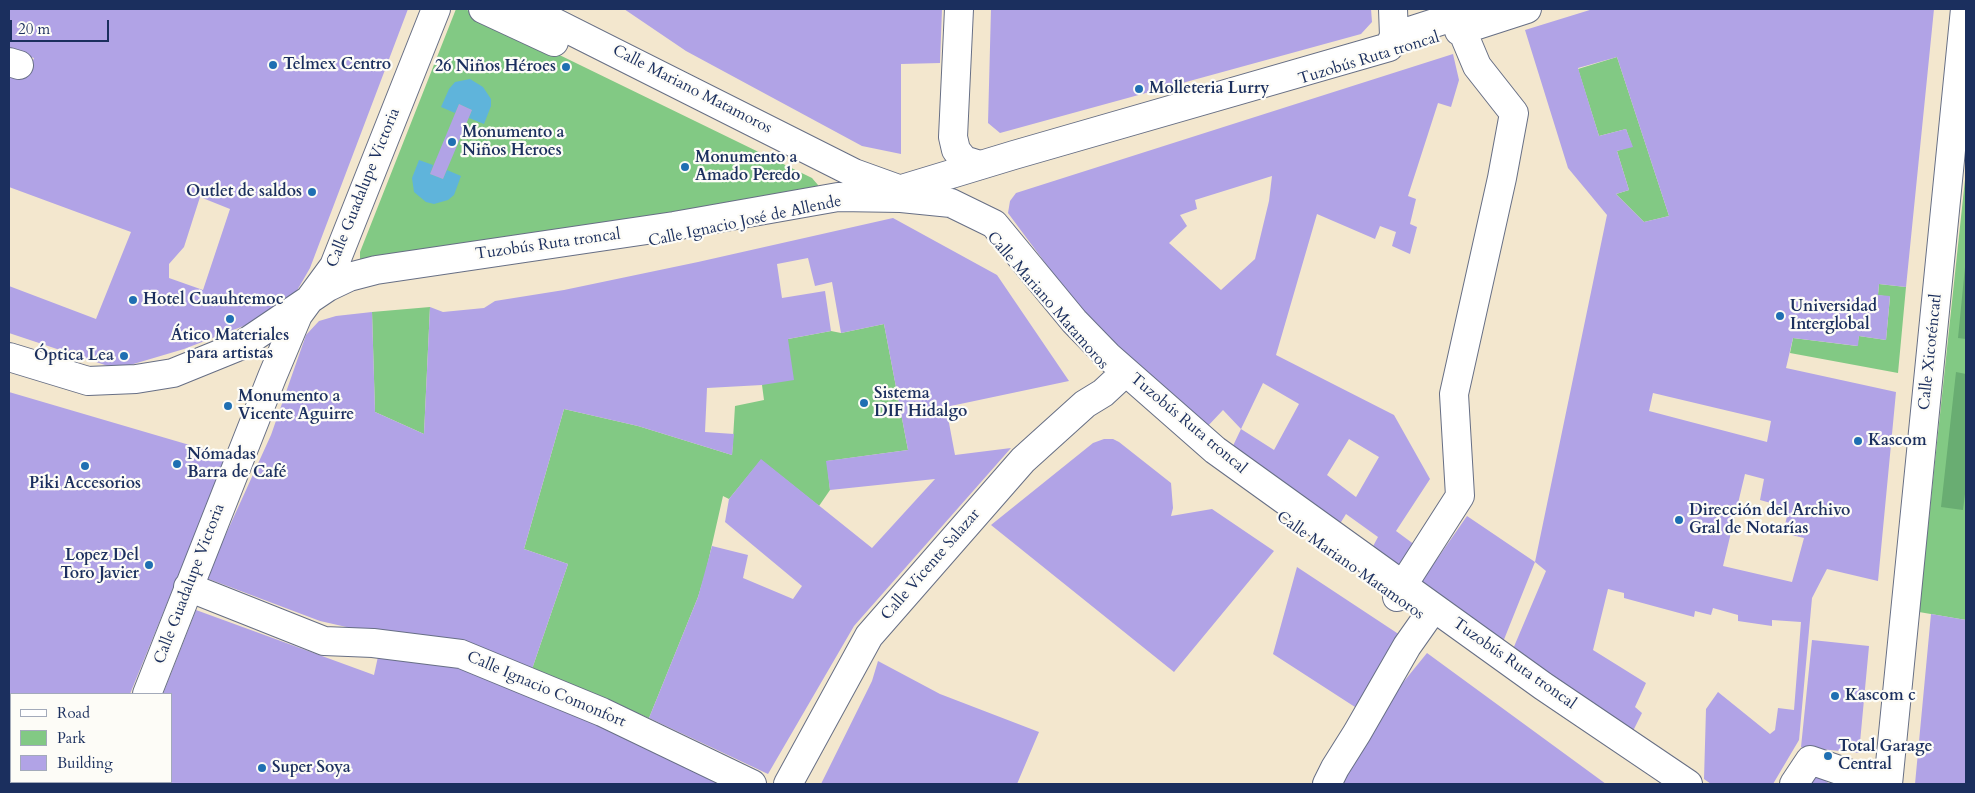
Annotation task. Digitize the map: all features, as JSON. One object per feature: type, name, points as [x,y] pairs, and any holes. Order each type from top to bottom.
[{"type":"street","name":"Calle Guadalupe Victoria","points":[[147,693],[188,587],[304,308],[334,266],[436,9]]},
{"type":"street","name":"Tuzobús Ruta troncal","points":[[483,9],[838,181],[901,189],[951,204],[994,224],[1074,321],[1108,356],[1215,450],[1400,591],[1536,680],[1688,784]]},
{"type":"street","name":"Calle Mariano Matamoros","points":[[528,9],[854,173],[901,189],[950,210],[988,230],[1064,325],[1152,417],[1280,517],[1400,591],[1426,619],[1658,784]]},
{"type":"street","points":[[959,9],[954,137],[956,150],[964,160],[980,165]]},
{"type":"street","points":[[1393,9],[1394,36]]},
{"type":"street","name":"Tuzobús Ruta troncal","points":[[901,189],[953,185],[1466,18],[1527,9]]},
{"type":"street","name":"Calle Xicoténcatl","points":[[1888,784],[1965,9]]},
{"type":"street","name":"Calle Ignacio José de Allende","points":[[9,363],[86,386],[136,384],[174,378],[245,350],[304,308],[340,293],[371,286],[552,260],[673,238],[901,189],[1389,47],[1394,36],[1466,18]]},
{"type":"street","points":[[1400,591],[1460,496],[1454,394],[1502,178],[1514,113],[1477,66],[1466,18]]},
{"type":"street","points":[[901,189],[935,167],[946,154],[954,137]]},
{"type":"street","points":[[9,357],[88,381],[136,379],[173,373],[242,345],[304,308]]},
{"type":"street","name":"Calle Vicente Salazar","points":[[788,784],[868,636],[1023,460],[1085,404],[1103,393],[1117,380]]},
{"type":"street","name":"Calle Ignacio Comonfort","points":[[188,587],[324,641],[373,643],[461,654],[602,712],[752,784]]},
{"type":"street","points":[[1327,784],[1407,646],[1426,619]]},
{"type":"street","points":[[1794,784],[1810,760],[1865,779],[1867,784]]},
{"type":"green space","points":[[456,9],[465,9],[812,178],[818,185],[817,189],[815,192],[360,260],[360,252]]},
{"type":"green space","points":[[1617,57],[1669,216],[1644,222],[1616,194],[1629,190],[1617,151],[1632,146],[1626,129],[1599,136],[1578,69]]},
{"type":"green space","points":[[1966,170],[1966,620],[1919,612]]},
{"type":"green space","points":[[1966,257],[1966,339],[1958,338]]},
{"type":"green space","points":[[1879,284],[1906,287],[1898,373],[1790,353],[1793,338],[1857,346],[1859,336],[1886,340],[1890,297],[1878,295]]},
{"type":"green space","points":[[430,307],[424,434],[375,412],[372,312]]},
{"type":"green space","points":[[884,324],[908,450],[827,461],[830,490],[819,506],[761,460],[729,499],[723,496],[706,571],[698,597],[649,718],[532,669],[568,564],[524,549],[564,409],[638,426],[732,455],[735,406],[764,400],[762,385],[788,339],[831,331],[841,333]]},
{"type":"green space","points":[[1956,372],[1966,374],[1966,486],[1963,510],[1941,507]]},
{"type":"water","points":[[470,79],[483,87],[491,99],[491,106],[484,124],[469,118],[472,110],[459,104],[455,113],[441,107],[449,89],[455,82]]},
{"type":"water","points":[[419,160],[433,165],[430,174],[443,179],[447,170],[461,176],[454,195],[448,200],[434,204],[426,202],[414,192],[412,178]]},
{"type":"building","points":[[9,9],[408,9],[310,268],[295,294],[259,320],[184,349],[120,368],[108,366],[9,333],[9,286],[96,319],[131,232],[9,187],[9,71],[26,76],[34,58],[9,51]],"holes":[[[200,197],[230,209],[203,290],[169,278],[169,264],[184,247]]]},
{"type":"building","points":[[624,9],[942,9],[940,63],[901,64],[901,154],[862,146],[686,51]]},
{"type":"building","points":[[991,9],[1371,9],[1372,22],[1361,34],[1000,133],[988,123]]},
{"type":"building","points":[[1593,9],[1934,9],[1906,287],[1879,284],[1878,295],[1890,296],[1886,340],[1859,336],[1858,346],[1793,338],[1786,368],[1896,392],[1878,581],[1827,569],[1812,598],[1799,740],[1773,784],[1711,784],[1704,779],[1706,709],[1718,692],[1770,734],[1775,730],[1778,708],[1794,710],[1801,622],[1772,620],[1772,626],[1738,621],[1738,615],[1713,608],[1711,615],[1695,611],[1694,617],[1624,598],[1624,593],[1608,589],[1593,650],[1646,683],[1635,707],[1642,713],[1633,731],[1513,649],[1546,571],[1535,562],[1607,215],[1568,168],[1525,30]],"holes":[[[1617,57],[1669,216],[1644,222],[1616,194],[1629,190],[1617,151],[1633,147],[1626,129],[1599,136],[1578,68]],[[1653,393],[1771,421],[1767,442],[1649,411]],[[1745,474],[1764,479],[1760,500],[1789,508],[1783,533],[1804,538],[1792,582],[1723,566]]]},
{"type":"building","points":[[1453,54],[1459,80],[1451,107],[1438,103],[1408,196],[1416,199],[1410,224],[1417,227],[1410,254],[1392,246],[1396,232],[1380,226],[1375,239],[1317,214],[1276,355],[1394,415],[1430,479],[1396,531],[1415,545],[1398,570],[1371,550],[1378,537],[1346,514],[1338,527],[1231,450],[1241,429],[1223,410],[1206,428],[1144,375],[1075,303],[1008,213],[1010,201],[1016,193]],"holes":[[[1272,176],[1269,201],[1255,259],[1221,290],[1169,243],[1187,226],[1180,215],[1197,209],[1195,200]],[[1263,383],[1299,404],[1274,450],[1241,429]],[[1349,439],[1379,457],[1356,497],[1327,475]]]},
{"type":"building","points":[[459,104],[472,110],[443,179],[430,174]]},
{"type":"building","points":[[893,218],[997,275],[1069,381],[946,407],[955,455],[1011,448],[854,626],[768,774],[649,718],[698,597],[712,546],[748,555],[743,578],[793,599],[802,586],[725,522],[729,499],[761,459],[872,548],[935,479],[830,490],[826,461],[908,450],[884,324],[841,333],[832,282],[815,286],[808,258],[777,264],[782,298],[825,291],[831,331],[788,339],[794,380],[762,385],[707,388],[705,432],[734,434],[732,455],[638,426],[564,409],[524,549],[568,564],[532,669],[320,621],[206,578],[271,435],[306,335],[319,321],[336,316],[372,312],[375,412],[424,434],[430,307],[443,312],[484,308],[495,301],[564,290]]},
{"type":"building","points":[[9,392],[227,456],[130,693],[10,693],[9,723]]},
{"type":"building","points":[[1104,439],[1113,439],[1119,442],[1171,483],[1173,508],[1171,516],[1212,509],[1274,551],[1174,672],[991,525],[1093,443]]},
{"type":"building","points":[[1467,516],[1535,562],[1503,642],[1419,585]]},
{"type":"building","points":[[1297,567],[1403,637],[1355,707],[1273,654]]},
{"type":"building","points":[[196,610],[374,675],[379,652],[456,664],[611,730],[730,784],[141,784],[138,783],[172,783],[172,693],[163,693]]},
{"type":"building","points":[[1931,614],[1966,620],[1966,784],[1915,784]]},
{"type":"building","name":"Kascom c","points":[[1812,640],[1869,646],[1859,753],[1801,747]]},
{"type":"building","points":[[1427,653],[1606,784],[1334,784],[1388,701]]},
{"type":"building","points":[[878,661],[940,694],[1039,732],[1017,784],[821,784],[872,681]]},
{"type":"building","points":[[1817,775],[1830,784],[1811,784]]},
{"type":"place","name":"Telmex Centro","points":[[273,65]]},
{"type":"place","name":"26 Niños Héroes","points":[[566,67]]},
{"type":"place","name":"Molleteria Lurry","points":[[1139,89]]},
{"type":"place","name":"Monumento a Niños Heroes","points":[[452,142]]},
{"type":"place","name":"Monumento a Amado Peredo","points":[[685,167]]},
{"type":"place","name":"Outlet de saldos","points":[[312,192]]},
{"type":"place","name":"Hotel Cuauhtemoc","points":[[133,300]]},
{"type":"place","name":"Universidad Interglobal","points":[[1780,316]]},
{"type":"place","name":"Ático Materiales para artistas","points":[[230,319]]},
{"type":"place","name":"Óptica Lea","points":[[124,356]]},
{"type":"place","name":"Sistema DIF Hidalgo","points":[[864,403]]},
{"type":"place","name":"Monumento a Vicente Aguirre","points":[[228,406]]},
{"type":"place","name":"Kascom","points":[[1858,441]]},
{"type":"place","name":"Nómadas Barra de Café","points":[[177,464]]},
{"type":"place","name":"Piki Accesorios","points":[[85,466]]},
{"type":"place","name":"Dirección del Archivo Gral de Notarías","points":[[1679,520]]},
{"type":"place","name":"Lopez Del Toro Javier","points":[[149,565]]},
{"type":"place","name":"Kascom c","points":[[1835,696]]},
{"type":"place","name":"Total Garage Central","points":[[1828,756]]},
{"type":"place","name":"Super Soya","points":[[262,768]]}]
